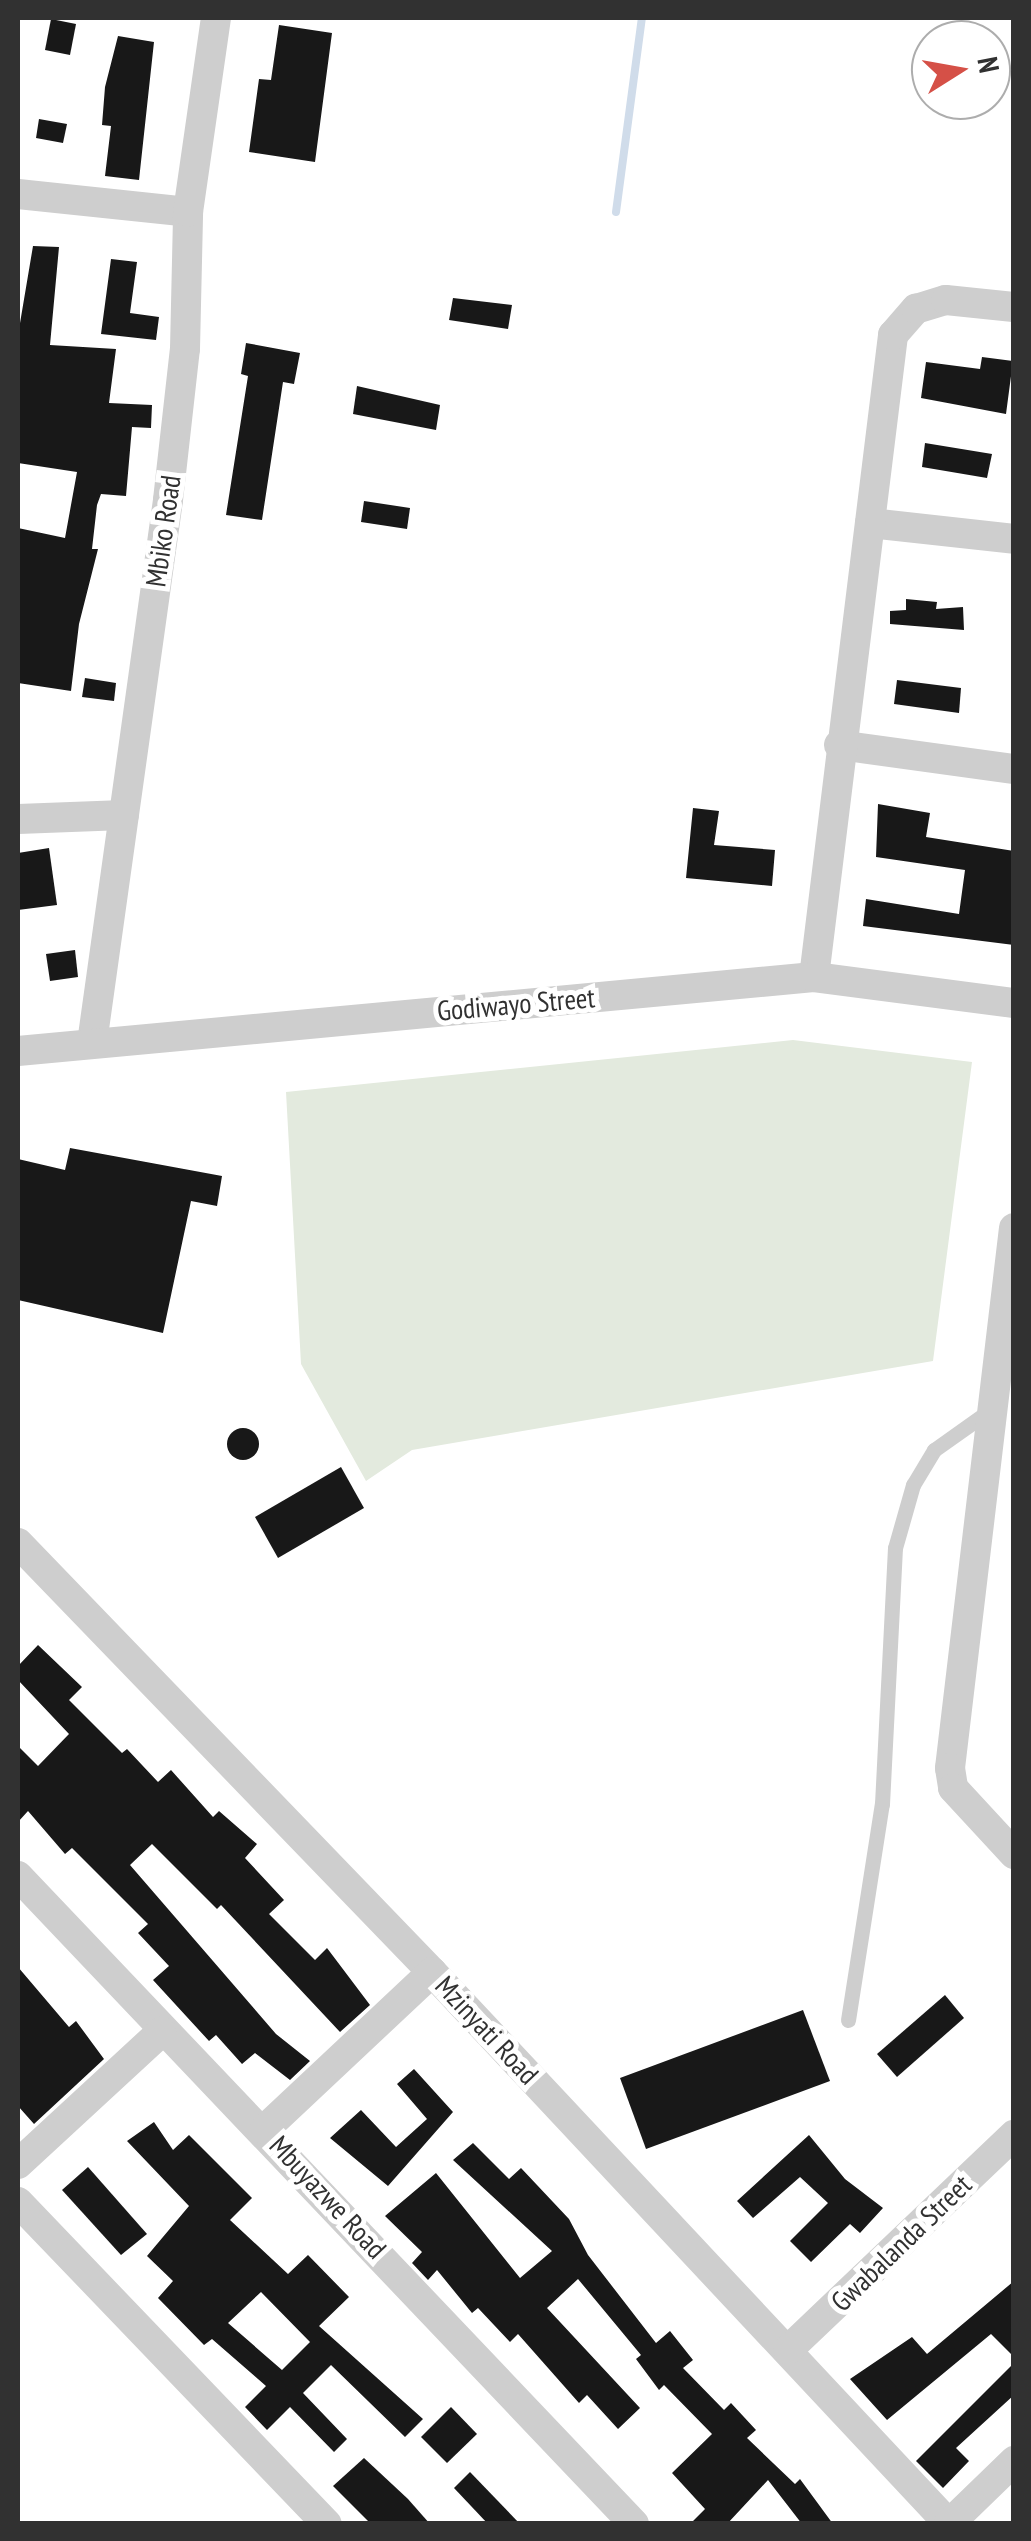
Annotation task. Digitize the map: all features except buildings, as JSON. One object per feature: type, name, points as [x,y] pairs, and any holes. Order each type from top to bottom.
[{"type":"street","name":"Mbiko Road","points":[[92,1043],[185,349],[188,212],[216,18]]},
{"type":"street","points":[[18,194],[188,212]]},
{"type":"street","points":[[814,977],[839,744],[894,336],[916,309],[946,300],[1014,306]]},
{"type":"street","points":[[870,523],[1014,539]]},
{"type":"street","points":[[839,744],[1014,769]]},
{"type":"street","points":[[18,819],[124,814]]},
{"type":"street","name":"Godiwayo Street","points":[[18,1051],[814,977],[1014,1003]]},
{"type":"street","points":[[1014,1228],[950,1768],[953,1788],[1014,1854]]},
{"type":"street","name":"Mzinyati Road","points":[[18,1543],[432,1972],[950,2524]]},
{"type":"street","name":"Mbuyazwe Road","points":[[18,1876],[160,2032],[265,2129],[634,2524]]},
{"type":"street","points":[[265,2129],[432,1972]]},
{"type":"street","points":[[18,2164],[160,2032]]},
{"type":"street","name":"Gwabalanda Street","points":[[788,2350],[1014,2135]]},
{"type":"street","points":[[18,2202],[327,2524]]},
{"type":"street","points":[[950,2524],[1014,2461]]},
{"type":"lane","points":[[848,2020],[882,1804],[895,1548],[912,1484],[934,1450],[992,1409]]},
{"type":"shaded area","points":[[793,1040],[972,1062],[933,1361],[412,1450],[366,1481],[301,1364],[286,1092]]},
{"type":"waterway","points":[[616,212],[642,18]]}]
